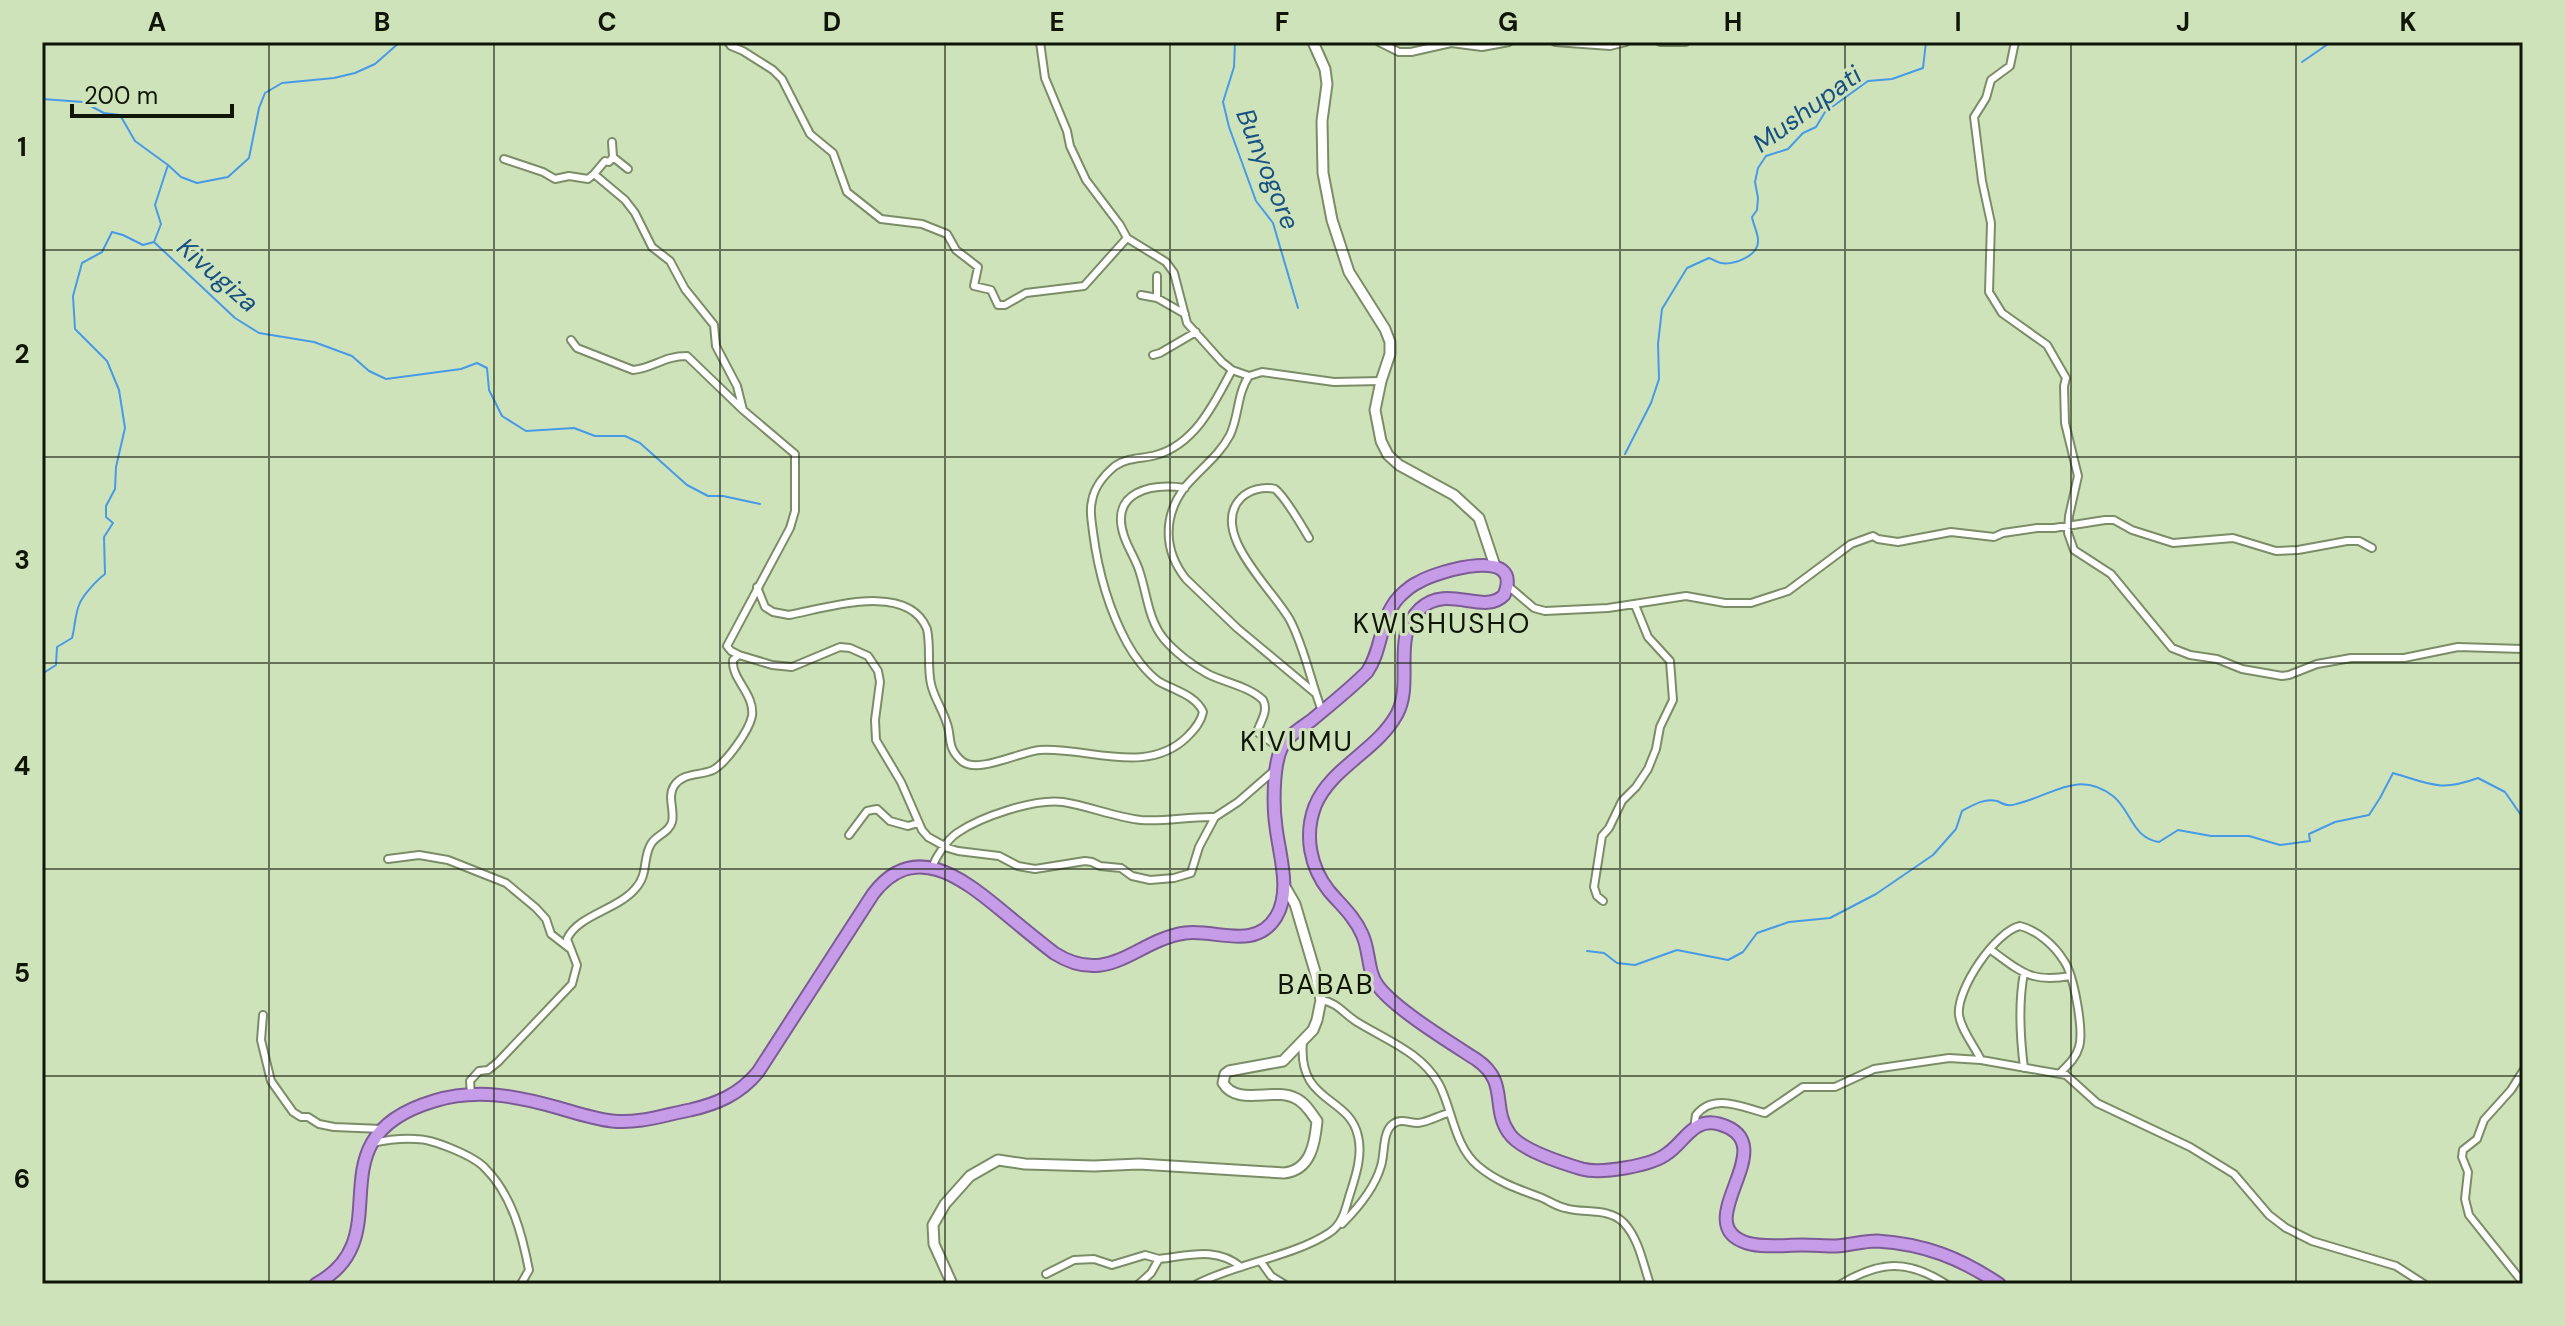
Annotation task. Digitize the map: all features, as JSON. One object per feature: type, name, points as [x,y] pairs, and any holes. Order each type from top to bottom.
[{"type":"highway","points":[[316,1284],[344,1263],[357,1237],[361,1173],[371,1144],[382,1129],[413,1108],[471,1094],[510,1095],[598,1119],[627,1122],[701,1107],[730,1096],[752,1079],[763,1065],[878,887],[903,871],[932,867],[956,875],[1054,953],[1083,965],[1115,962],[1187,933],[1235,937],[1255,933],[1276,917],[1282,898],[1276,829],[1277,768],[1281,749],[1286,741],[1356,683],[1370,667],[1387,614],[1407,590],[1421,580],[1481,565],[1495,566],[1505,574],[1507,585],[1504,595],[1495,602],[1485,603],[1446,598],[1426,604],[1414,616],[1406,634],[1402,696],[1397,713],[1381,735],[1330,782],[1320,796],[1311,824],[1311,857],[1323,883],[1358,926],[1367,945],[1373,977],[1379,988],[1490,1071],[1498,1088],[1504,1125],[1519,1143],[1587,1170],[1608,1170],[1661,1158],[1694,1128],[1703,1123],[1721,1124],[1732,1130],[1742,1143],[1744,1163],[1725,1212],[1727,1226],[1741,1241],[1767,1245],[1837,1246],[1867,1241],[1888,1242],[1931,1250],[1960,1260],[1999,1284]]},
{"type":"main road","points":[[1313,42],[1325,69],[1327,84],[1322,121],[1323,173],[1332,220],[1349,272],[1390,342],[1390,354],[1375,410],[1381,441],[1388,455],[1399,465],[1454,495],[1479,518],[1495,566]]},
{"type":"main road","points":[[952,1284],[934,1244],[933,1225],[945,1204],[970,1176],[998,1160],[1025,1164],[1139,1164],[1292,1172],[1313,1151],[1317,1121],[1302,1102],[1292,1096],[1272,1092],[1244,1095],[1224,1087],[1223,1079],[1229,1071],[1245,1066],[1271,1065],[1283,1061],[1313,1030],[1317,1020],[1321,1000],[1295,904],[1283,882]]},
{"type":"street","points":[[728,42],[782,79],[810,134],[833,153],[847,192],[881,219],[922,224],[947,234],[956,250],[979,268],[974,286],[991,290],[998,305],[1005,305],[1026,293],[1084,286],[1127,238]]},
{"type":"street","points":[[1040,42],[1045,78],[1086,180],[1127,238],[1166,262],[1174,273],[1187,323],[1232,370],[1249,376]]},
{"type":"street","points":[[1379,42],[1399,52],[1451,43],[1482,47],[1509,42]]},
{"type":"street","points":[[1555,42],[1610,46],[1626,42]]},
{"type":"street","points":[[1660,42],[1686,42]]},
{"type":"street","points":[[2015,42],[2010,66],[1991,80],[1986,98],[1974,117],[1991,223],[1989,292],[2002,313],[2047,345],[2066,378],[2065,423],[2078,476],[2077,489],[2071,500],[2068,533],[2074,550],[2111,574],[2165,643],[2190,655],[2217,659],[2242,669],[2282,676],[2317,664],[2351,658],[2404,658],[2458,647],[2523,649]]},
{"type":"street","points":[[504,159],[555,179],[569,176],[588,179],[613,157],[612,142]]},
{"type":"street","points":[[613,157],[628,169]]},
{"type":"street","points":[[594,174],[630,207],[652,247],[670,261],[685,289],[714,325],[716,346],[737,386],[743,410]]},
{"type":"street","points":[[1157,276],[1157,298]]},
{"type":"street","points":[[1141,295],[1157,298],[1185,314]]},
{"type":"street","points":[[1153,355],[1196,332]]},
{"type":"street","points":[[571,340],[577,348],[633,370],[672,356],[687,356],[743,410],[792,449],[796,463],[795,511],[790,528],[727,648],[772,665],[792,667],[840,647],[868,656],[878,671],[880,682],[876,740],[928,837],[958,851],[999,856],[1026,868],[1085,861],[1121,868],[1132,876],[1150,880],[1171,879],[1191,873],[1199,847],[1215,817],[1238,802],[1277,768]]},
{"type":"street","points":[[757,587],[765,607],[782,614],[851,603],[892,602],[910,608],[927,629],[930,683],[946,722],[951,746],[955,754],[971,765],[980,766],[1037,750],[1115,757],[1148,757],[1165,752],[1187,737],[1199,723],[1203,712],[1197,702],[1156,679],[1128,644],[1097,567],[1092,499],[1101,481],[1114,467],[1127,460],[1171,449],[1195,431],[1232,370]]},
{"type":"street","points":[[1315,693],[1195,589],[1180,571],[1169,548],[1167,531],[1174,507],[1185,488],[1229,436],[1245,380],[1249,376],[1262,372],[1334,382],[1381,381]]},
{"type":"street","points":[[1185,488],[1143,489],[1127,500],[1122,514],[1123,533],[1139,569],[1148,608],[1162,637],[1186,658],[1207,673],[1263,700],[1265,709],[1257,732],[1281,749]]},
{"type":"street","points":[[1309,538],[1275,489],[1261,488],[1250,492],[1242,497],[1235,508],[1233,525],[1241,550],[1292,623],[1322,711]]},
{"type":"street","points":[[1507,585],[1540,611],[1598,609],[1686,596],[1725,603],[1751,603],[1788,591],[1851,544],[1873,536],[1907,542],[1951,532],[1994,537],[2003,533],[2105,520],[2114,520],[2132,530],[2173,543],[2233,538],[2276,551],[2359,541],[2372,548]]},
{"type":"street","points":[[1603,901],[1594,887],[1602,836],[1622,801],[1648,769],[1660,727],[1673,700],[1670,661],[1648,637],[1635,605]]},
{"type":"street","points":[[471,1094],[470,1081],[479,1071],[488,1070],[498,1062],[572,984],[577,965],[567,939],[571,931],[583,921],[622,902],[642,880],[652,843],[672,822],[671,799],[675,785],[681,779],[711,771],[746,733],[752,714],[744,686],[732,669],[733,660],[739,655]]},
{"type":"street","points":[[932,867],[956,833],[1027,805],[1070,803],[1146,821],[1215,817]]},
{"type":"street","points":[[849,835],[867,811],[877,809],[890,821],[908,826],[918,823]]},
{"type":"street","points":[[388,859],[419,855],[448,860],[506,883],[536,908],[546,919],[551,934],[569,948]]},
{"type":"street","points":[[1981,1060],[1962,1022],[1960,1008],[1969,979],[2013,928],[2026,927],[2036,932],[2058,953],[2070,976],[2080,1037],[2075,1056],[2060,1073]]},
{"type":"street","points":[[1991,950],[2024,973],[2047,979],[2070,976]]},
{"type":"street","points":[[2024,973],[2020,1032],[2024,1068]]},
{"type":"street","points":[[1321,1000],[1339,1007],[1355,1021],[1394,1041],[1425,1066],[1439,1085],[1455,1131],[1470,1158],[1497,1180],[1560,1207],[1608,1214],[1625,1224],[1637,1244],[1650,1284]]},
{"type":"street","points":[[263,1015],[261,1040],[271,1081],[293,1112],[334,1127],[382,1129]]},
{"type":"street","points":[[1303,1041],[1304,1072],[1323,1097],[1345,1113],[1359,1139],[1356,1175],[1338,1227]]},
{"type":"street","points":[[1694,1128],[1696,1115],[1708,1105],[1732,1103],[1765,1113],[1799,1088],[1835,1087],[1874,1069],[1931,1059],[1981,1060],[2060,1073],[2070,1076],[2097,1103],[2177,1140],[2234,1174],[2269,1215],[2286,1228],[2312,1241],[2396,1266],[2424,1284]]},
{"type":"street","points":[[2513,1284],[2522,1278],[2469,1215],[2465,1199],[2468,1172],[2462,1157],[2463,1150],[2477,1139],[2484,1120],[2511,1090],[2523,1071]]},
{"type":"street","points":[[1197,1284],[1312,1242],[1338,1227],[1373,1184],[1383,1159],[1388,1129],[1402,1121],[1426,1121],[1448,1113]]},
{"type":"street","points":[[371,1144],[419,1138],[446,1147],[484,1166],[503,1193],[521,1231],[529,1270],[521,1284]]},
{"type":"street","points":[[1046,1274],[1074,1260],[1094,1259],[1112,1265],[1145,1255],[1159,1259],[1201,1253],[1218,1254],[1232,1259],[1241,1267]]},
{"type":"street","points":[[1139,1284],[1151,1273],[1159,1259]]},
{"type":"street","points":[[1261,1262],[1271,1276],[1284,1284]]},
{"type":"street","points":[[1841,1284],[1863,1271],[1894,1265],[1921,1270],[1946,1284]]},
{"type":"waterway","name":"Bunyogore","points":[[42,99],[83,102],[104,113],[120,115],[135,141],[181,177],[197,183],[228,177],[249,158],[265,93],[282,83],[355,73],[375,64],[400,42]]},
{"type":"waterway","name":"Bunyogore","points":[[1235,42],[1234,67],[1223,102],[1256,201],[1273,223],[1298,308]]},
{"type":"waterway","name":"Mushupati","points":[[1625,454],[1651,403],[1659,379],[1658,344],[1662,309],[1687,268],[1709,258],[1732,263],[1749,256],[1757,247],[1758,236],[1752,217],[1757,210],[1755,182],[1758,168],[1766,156],[1788,149],[1803,133],[1816,127],[1825,112],[1868,81],[1892,79],[1923,68],[1926,42]]},
{"type":"waterway","points":[[2302,62],[2331,42]]},
{"type":"waterway","points":[[42,674],[56,665],[57,647],[72,638],[81,601],[105,574],[104,537],[113,523],[106,517],[106,506],[115,489],[116,467],[125,428],[119,390],[107,361],[75,329],[73,296],[82,263],[102,252],[112,232],[143,245],[154,242],[161,224],[155,205],[168,165]]},
{"type":"waterway","name":"Kivugiza","points":[[154,242],[235,318],[259,333],[314,342],[352,356],[369,371],[386,379],[461,369],[477,363],[487,368],[489,390],[502,416],[526,431],[574,428],[595,436],[625,436],[640,443],[687,485],[708,496],[760,504]]},
{"type":"waterway","points":[[1587,951],[1604,953],[1617,963],[1635,965],[1677,950],[1728,960],[1743,952],[1757,933],[1789,922],[1830,918],[1876,894],[1933,855],[1956,829],[1962,811],[1970,806],[1988,800],[2012,805],[2078,784],[2101,788],[2113,796],[2137,829],[2159,842],[2178,830],[2211,836],[2249,836],[2280,845],[2310,841],[2309,834],[2335,822],[2369,815],[2393,773],[2444,785],[2478,778],[2505,792],[2523,818]]},
{"type":"district","name":"KWISHUSHO","points":[[1442,623]]},
{"type":"district","name":"KIVUMU","points":[[1297,741]]},
{"type":"district","name":"BABAB","points":[[1326,984]]}]
